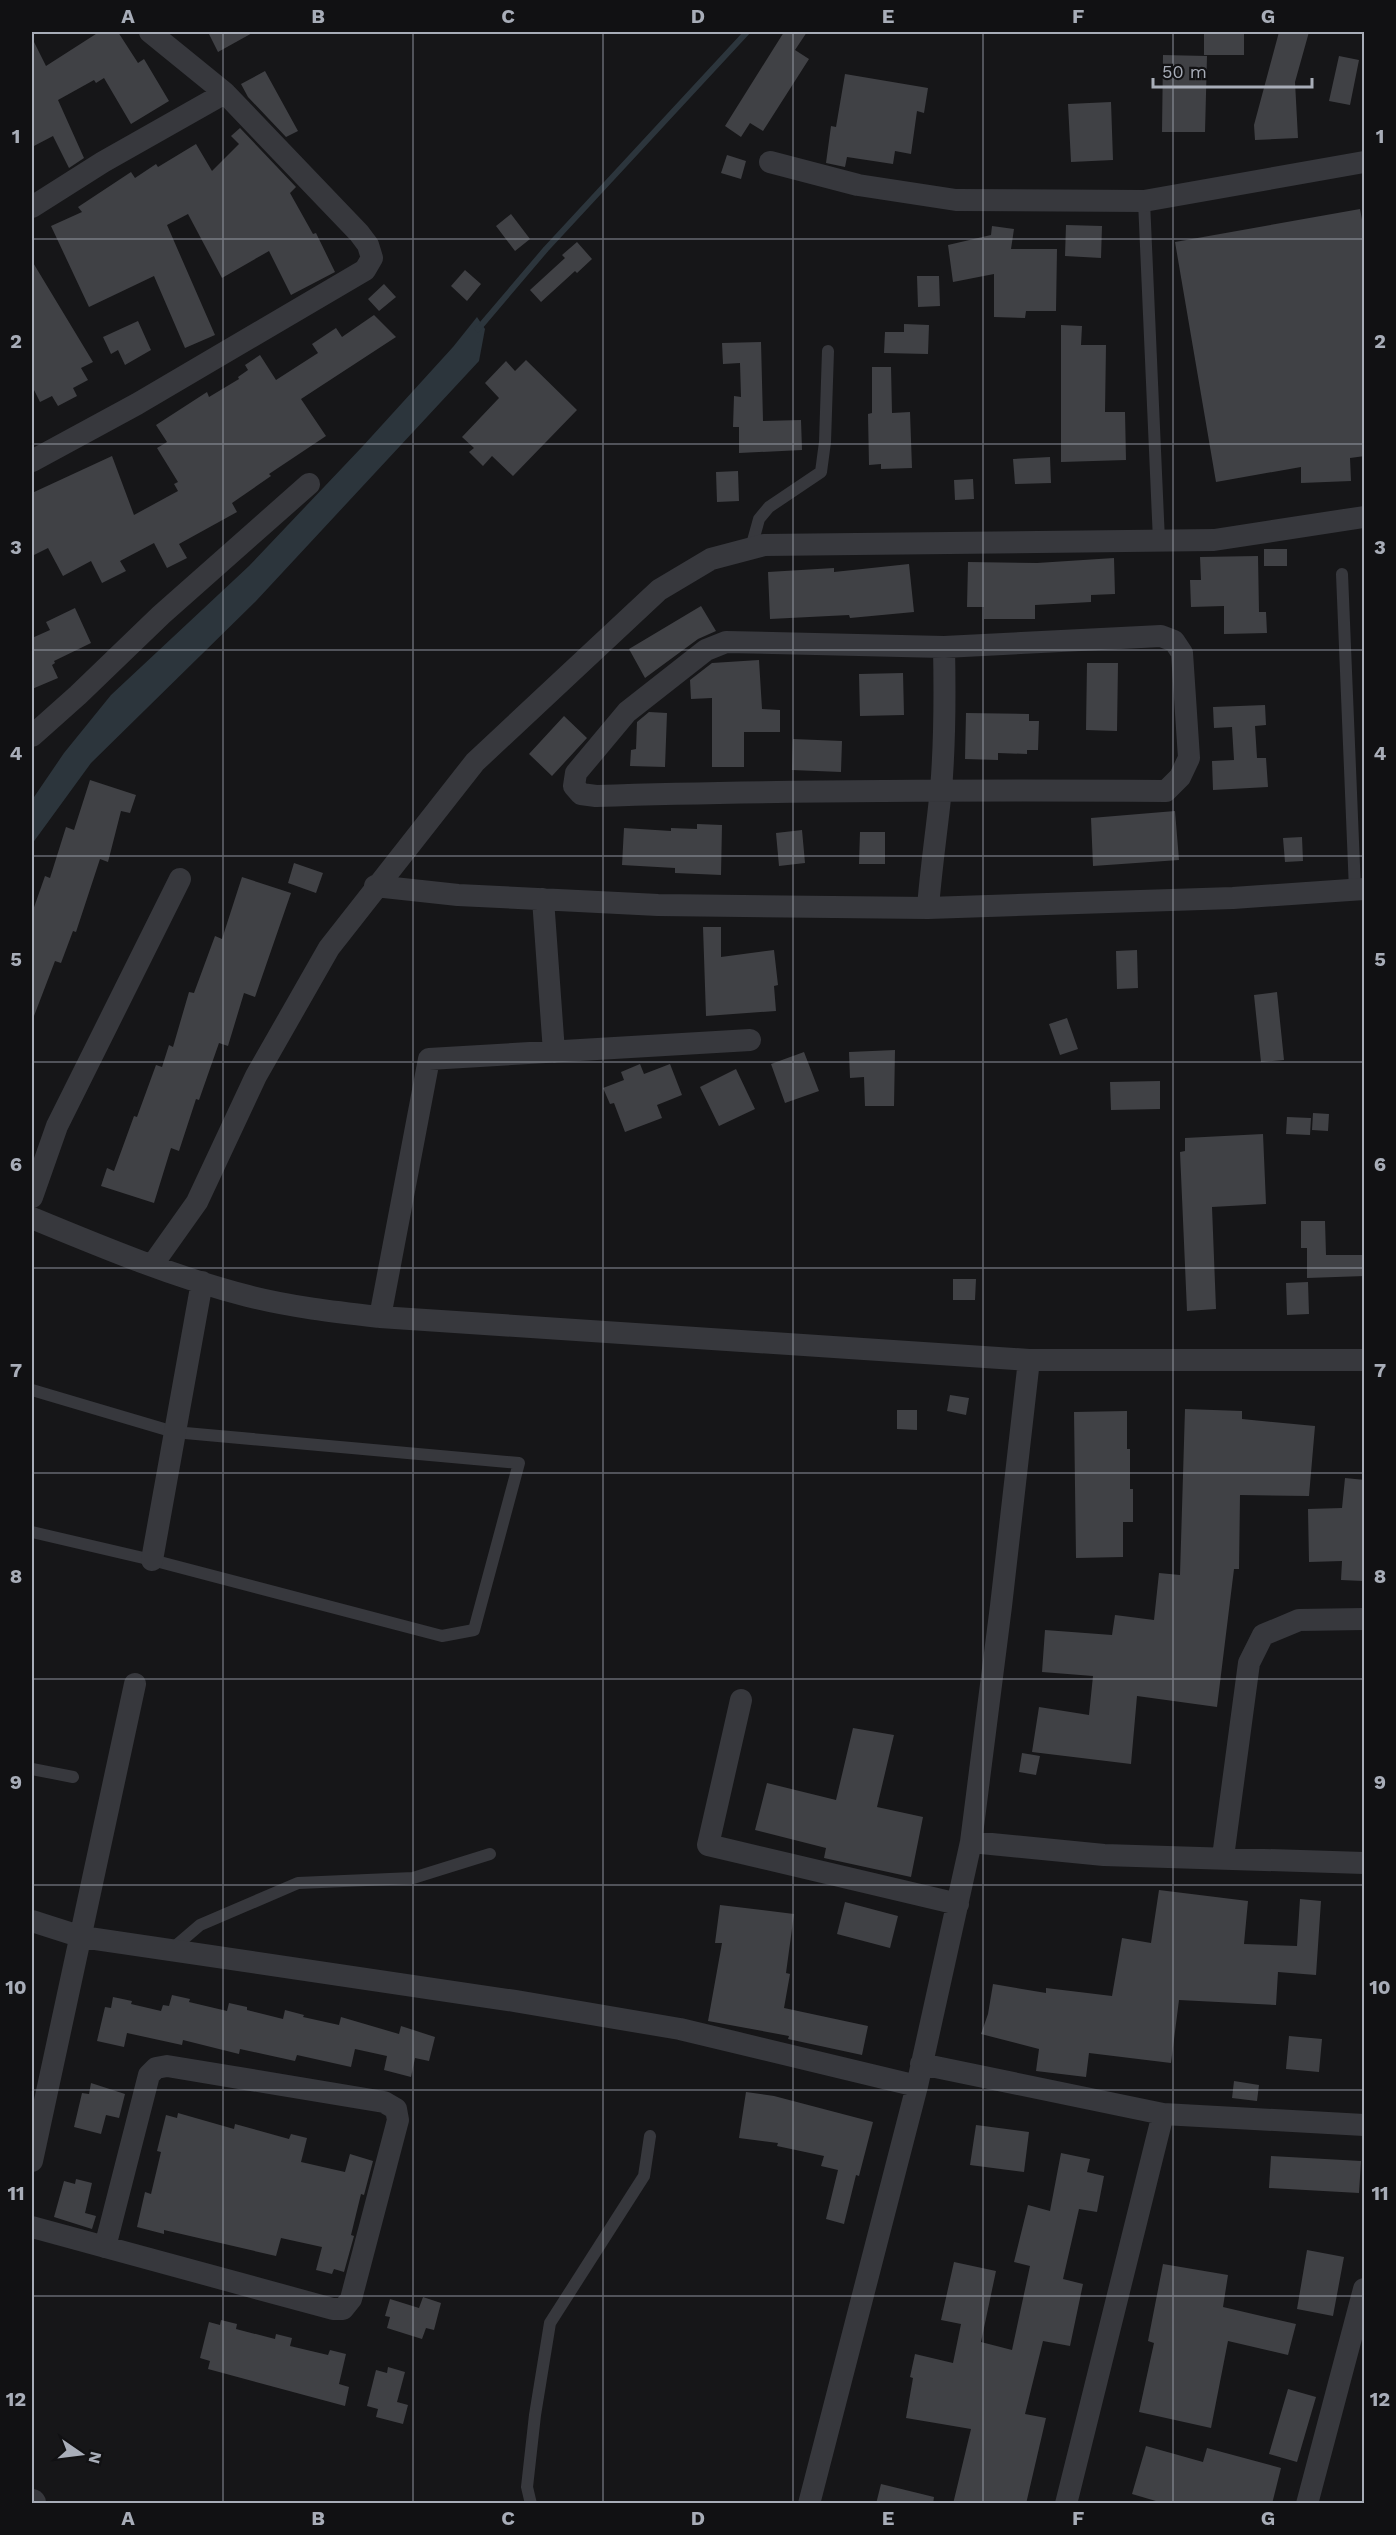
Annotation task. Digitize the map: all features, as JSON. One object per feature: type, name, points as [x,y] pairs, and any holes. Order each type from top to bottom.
[{"type":"street","points":[[32,461],[137,404],[365,270],[372,258],[368,245],[359,233],[225,93],[150,32]]},
{"type":"street","points":[[32,207],[103,162],[225,93]]},
{"type":"street","points":[[770,162],[858,185],[956,200],[1144,201],[1365,162]]},
{"type":"street","points":[[32,736],[161,615],[309,484]]},
{"type":"street","points":[[153,1264],[197,1202],[256,1076],[329,948],[375,886],[475,762],[659,590],[711,559],[764,545],[1214,540],[1365,517]]},
{"type":"street","points":[[1161,636],[1174,641],[1182,653],[1189,758],[1180,777],[1166,791],[941,790],[596,796],[581,794],[574,786],[576,773],[627,712],[706,650],[726,642],[944,647],[1161,636]]},
{"type":"street","points":[[928,908],[932,849],[941,790],[945,709],[944,647]]},
{"type":"street","points":[[32,1197],[57,1126],[180,879]]},
{"type":"street","points":[[375,886],[458,895],[658,905],[928,908],[1233,898],[1360,889]]},
{"type":"street","points":[[543,899],[554,1052]]},
{"type":"street","points":[[380,1317],[429,1059],[750,1040]]},
{"type":"street","points":[[32,1218],[202,1282],[249,1296],[317,1309],[380,1317],[1029,1360],[1365,1359]]},
{"type":"street","points":[[152,1560],[202,1282]]},
{"type":"street","points":[[809,2504],[919,2075],[971,1842],[1029,1360]]},
{"type":"street","points":[[1223,1857],[1249,1663],[1263,1635],[1299,1620],[1365,1619]]},
{"type":"street","points":[[32,2161],[38,2106],[82,1937],[135,1684]]},
{"type":"street","points":[[741,1700],[708,1845],[958,1904]]},
{"type":"street","points":[[971,1842],[1104,1855],[1365,1863]]},
{"type":"street","points":[[32,1921],[82,1937],[172,1949],[680,2029],[919,2075],[1163,2114],[1365,2125]]},
{"type":"street","points":[[32,2227],[105,2247],[333,2309],[343,2309],[351,2299],[354,2288],[398,2120],[396,2109],[384,2102],[167,2066],[156,2068],[148,2075],[105,2247]]},
{"type":"street","points":[[1066,2504],[1163,2114]]},
{"type":"street","points":[[1307,2504],[1365,2289]]},
{"type":"lane","points":[[1144,201],[1159,541]]},
{"type":"lane","points":[[751,548],[759,519],[769,507],[821,472],[825,442],[828,351]]},
{"type":"lane","points":[[1342,574],[1360,889]]},
{"type":"lane","points":[[32,1389],[174,1432],[519,1463],[474,1630],[442,1636],[152,1560],[32,1532]]},
{"type":"lane","points":[[32,1768],[73,1777]]},
{"type":"lane","points":[[172,1949],[200,1925],[298,1883],[413,1878],[490,1854]]},
{"type":"lane","points":[[531,2504],[527,2487],[535,2415],[550,2323],[644,2176],[650,2136]]},
{"type":"shaded area","points":[[477,317],[485,329],[479,361],[256,601],[91,763],[32,844],[32,800],[64,753],[111,695],[249,566],[362,447],[453,347]]},
{"type":"building","points":[[99,32],[118,32],[138,63],[144,59],[169,101],[131,124],[104,78],[96,83],[94,80],[58,100],[84,158],[69,168],[53,136],[32,147],[32,38],[46,66]]},
{"type":"building","points":[[208,32],[254,32],[218,52]]},
{"type":"building","points":[[784,32],[807,32],[795,50],[809,59],[763,131],[750,123],[741,137],[725,126]]},
{"type":"building","points":[[1204,32],[1244,32],[1244,55],[1204,55]]},
{"type":"building","points":[[1279,32],[1309,32],[1295,82],[1298,138],[1255,140],[1254,125]]},
{"type":"building","points":[[1163,55],[1207,56],[1205,132],[1162,132]]},
{"type":"building","points":[[1339,56],[1359,60],[1350,105],[1329,101]]},
{"type":"building","points":[[265,71],[298,131],[286,137],[248,97],[241,84]]},
{"type":"building","points":[[845,74],[928,88],[924,113],[917,111],[911,154],[895,151],[893,164],[847,157],[845,167],[826,163],[831,126],[836,127]]},
{"type":"building","points":[[1111,102],[1113,160],[1071,162],[1068,104]]},
{"type":"building","points":[[240,128],[296,187],[290,193],[313,234],[316,233],[335,272],[291,295],[269,251],[222,278],[188,214],[167,225],[215,335],[185,348],[154,276],[89,307],[51,226],[82,212],[78,207],[131,172],[135,178],[156,164],[158,167],[196,144],[212,171],[239,144],[231,136]]},
{"type":"building","points":[[727,155],[746,161],[741,179],[721,173]]},
{"type":"building","points":[[1360,209],[1365,235],[1365,456],[1350,458],[1351,481],[1301,483],[1301,467],[1216,482],[1175,242]]},
{"type":"building","points":[[511,214],[530,239],[515,251],[496,226]]},
{"type":"building","points":[[1066,225],[1102,226],[1101,258],[1065,256]]},
{"type":"building","points":[[992,226],[1014,229],[1011,249],[1057,249],[1056,311],[1026,311],[1025,318],[994,317],[994,274],[953,282],[948,245],[991,235]]},
{"type":"building","points":[[577,242],[592,259],[541,302],[530,290],[565,258],[562,255]]},
{"type":"building","points":[[32,261],[93,362],[81,368],[88,380],[73,388],[77,396],[58,406],[52,396],[40,402],[32,386]]},
{"type":"building","points":[[465,270],[481,284],[467,301],[451,286]]},
{"type":"building","points":[[917,276],[939,276],[940,306],[918,307]]},
{"type":"building","points":[[384,284],[396,297],[379,311],[368,299]]},
{"type":"building","points":[[374,315],[396,337],[301,399],[326,436],[269,474],[271,476],[232,503],[237,512],[179,544],[187,558],[167,568],[154,543],[120,561],[126,571],[102,583],[91,561],[63,576],[48,548],[32,556],[32,493],[112,456],[134,515],[178,491],[174,484],[178,482],[157,448],[167,442],[156,425],[207,392],[209,397],[239,379],[238,377],[248,370],[245,365],[260,355],[276,380],[318,353],[312,344],[336,328],[342,337]]},
{"type":"building","points":[[138,321],[151,350],[125,365],[118,350],[111,354],[103,337]]},
{"type":"building","points":[[904,324],[929,325],[928,354],[884,353],[885,332],[904,332]]},
{"type":"building","points":[[1061,325],[1082,326],[1081,345],[1106,345],[1105,412],[1125,412],[1126,460],[1061,462]]},
{"type":"building","points":[[761,342],[763,421],[801,420],[802,450],[739,453],[739,427],[733,427],[734,396],[741,397],[740,363],[723,364],[722,343]]},
{"type":"building","points":[[526,360],[577,410],[513,476],[492,456],[483,466],[469,452],[474,448],[462,437],[499,398],[485,383],[506,361],[515,371]]},
{"type":"building","points":[[872,367],[891,367],[892,413],[910,412],[912,468],[881,469],[881,464],[869,465],[868,414],[872,413]]},
{"type":"building","points":[[1050,457],[1051,483],[1015,484],[1013,459]]},
{"type":"building","points":[[738,471],[739,501],[717,502],[716,472]]},
{"type":"building","points":[[973,479],[974,499],[955,500],[954,480]]},
{"type":"building","points":[[1264,549],[1287,549],[1287,566],[1264,566]]},
{"type":"building","points":[[1258,556],[1259,612],[1266,612],[1267,633],[1224,634],[1224,606],[1191,607],[1190,580],[1201,580],[1200,557]]},
{"type":"building","points":[[1114,558],[1115,594],[1091,595],[1091,602],[1035,605],[1035,619],[984,619],[984,607],[967,607],[968,562],[1037,563]]},
{"type":"building","points":[[909,564],[914,612],[850,618],[849,615],[770,619],[768,572],[834,568],[834,572]]},
{"type":"building","points":[[701,606],[716,631],[698,639],[645,678],[629,649]]},
{"type":"building","points":[[75,608],[91,643],[54,661],[52,665],[58,678],[32,689],[32,638],[50,630],[46,622]]},
{"type":"building","points":[[759,660],[762,709],[780,710],[780,732],[744,732],[744,767],[712,767],[712,698],[691,699],[690,680],[712,663]]},
{"type":"building","points":[[1087,663],[1118,663],[1117,731],[1086,730]]},
{"type":"building","points":[[903,673],[904,715],[860,716],[859,674]]},
{"type":"building","points":[[1265,705],[1266,725],[1255,726],[1257,758],[1266,758],[1268,787],[1213,790],[1212,761],[1234,760],[1232,727],[1214,728],[1213,707]]},
{"type":"building","points":[[649,712],[667,713],[665,767],[630,766],[631,750],[636,749],[637,722]]},
{"type":"building","points":[[966,713],[1029,714],[1029,721],[1039,721],[1038,750],[1027,750],[1027,754],[998,753],[998,760],[965,759]]},
{"type":"building","points":[[564,716],[587,738],[552,776],[529,754]]},
{"type":"building","points":[[793,739],[842,741],[841,772],[792,770]]},
{"type":"building","points":[[90,780],[136,795],[130,813],[121,811],[108,862],[100,859],[76,932],[73,931],[61,963],[55,961],[34,1016],[32,1016],[32,913],[45,876],[50,878],[66,827],[74,830]]},
{"type":"building","points":[[1175,811],[1179,860],[1093,866],[1091,818]]},
{"type":"building","points":[[697,824],[722,825],[721,875],[675,873],[675,868],[622,865],[624,828],[671,831],[671,828],[697,829]]},
{"type":"building","points":[[802,830],[805,863],[779,866],[776,833]]},
{"type":"building","points":[[860,832],[885,832],[885,864],[859,864]]},
{"type":"building","points":[[1302,837],[1303,861],[1285,862],[1283,838]]},
{"type":"building","points":[[294,863],[323,873],[316,893],[288,883]]},
{"type":"building","points":[[242,877],[291,893],[255,997],[244,993],[228,1046],[219,1043],[199,1100],[196,1099],[179,1151],[171,1148],[154,1203],[101,1186],[107,1168],[114,1171],[156,1065],[162,1067],[169,1045],[173,1047],[189,992],[194,993],[215,936],[222,939]]},
{"type":"building","points":[[703,927],[721,927],[721,957],[774,950],[778,985],[774,986],[776,1011],[706,1016]]},
{"type":"building","points":[[1137,950],[1138,988],[1117,989],[1116,951]]},
{"type":"building","points":[[1277,992],[1284,1060],[1261,1062],[1254,995]]},
{"type":"building","points":[[1067,1018],[1078,1049],[1060,1055],[1049,1024]]},
{"type":"building","points":[[895,1050],[894,1106],[865,1106],[864,1077],[850,1078],[849,1052]]},
{"type":"building","points":[[804,1052],[819,1091],[785,1103],[771,1064]]},
{"type":"building","points":[[640,1064],[644,1074],[670,1064],[682,1095],[657,1105],[662,1118],[625,1132],[614,1103],[610,1104],[603,1088],[624,1080],[621,1072]]},
{"type":"building","points":[[736,1069],[755,1109],[719,1126],[700,1087]]},
{"type":"building","points":[[1160,1081],[1160,1109],[1111,1110],[1110,1082]]},
{"type":"building","points":[[1313,1113],[1329,1114],[1328,1131],[1312,1130]]},
{"type":"building","points":[[1287,1117],[1311,1118],[1310,1135],[1286,1134]]},
{"type":"building","points":[[1263,1134],[1266,1204],[1212,1207],[1216,1309],[1187,1311],[1180,1152],[1185,1151],[1185,1138]]},
{"type":"building","points":[[1301,1221],[1325,1221],[1326,1255],[1365,1255],[1365,1276],[1307,1278],[1307,1248],[1301,1248]]},
{"type":"building","points":[[953,1279],[976,1279],[975,1300],[953,1300]]},
{"type":"building","points":[[1308,1282],[1309,1314],[1287,1315],[1286,1283]]},
{"type":"building","points":[[950,1395],[969,1398],[966,1415],[947,1411]]},
{"type":"building","points":[[1185,1409],[1242,1411],[1242,1419],[1315,1426],[1309,1496],[1240,1495],[1239,1569],[1234,1569],[1217,1707],[1137,1696],[1131,1764],[1032,1752],[1039,1707],[1089,1715],[1093,1676],[1042,1672],[1045,1630],[1112,1635],[1115,1615],[1154,1620],[1159,1573],[1180,1575]]},
{"type":"building","points":[[897,1410],[917,1410],[917,1430],[897,1429]]},
{"type":"building","points":[[1127,1411],[1127,1449],[1130,1449],[1133,1522],[1123,1522],[1123,1557],[1076,1558],[1074,1412]]},
{"type":"building","points":[[1345,1478],[1365,1480],[1363,1581],[1341,1580],[1342,1561],[1309,1562],[1308,1509],[1342,1508]]},
{"type":"building","points":[[853,1728],[894,1735],[877,1807],[923,1817],[911,1877],[824,1858],[826,1848],[755,1830],[767,1783],[836,1800]]},
{"type":"building","points":[[1022,1753],[1040,1756],[1036,1775],[1019,1772]]},
{"type":"building","points":[[1159,1890],[1248,1901],[1244,1944],[1297,1946],[1300,1899],[1321,1901],[1316,1975],[1278,1972],[1276,2005],[1179,2000],[1171,2063],[1089,2053],[1086,2077],[1036,2071],[1039,2049],[981,2034],[988,2014],[993,1984],[1046,1993],[1046,1988],[1112,1996],[1122,1938],[1151,1943]]},
{"type":"building","points":[[845,1902],[898,1916],[890,1948],[837,1934]]},
{"type":"building","points":[[720,1905],[794,1914],[786,1973],[790,1974],[784,2008],[868,2026],[862,2055],[788,2039],[789,2036],[708,2021],[722,1943],[715,1943]]},
{"type":"building","points":[[172,1995],[190,1999],[189,2002],[227,2011],[229,2003],[283,2019],[285,2010],[304,2015],[303,2017],[339,2025],[341,2017],[399,2034],[401,2026],[435,2037],[429,2061],[415,2058],[411,2077],[384,2070],[387,2056],[355,2049],[351,2067],[297,2055],[295,2061],[240,2049],[239,2054],[183,2040],[182,2045],[127,2033],[124,2047],[97,2041],[105,2007],[111,2008],[113,1997],[161,2011],[163,2005],[169,2006]]},
{"type":"building","points":[[1289,2036],[1322,2039],[1319,2072],[1286,2069]]},
{"type":"building","points":[[1234,2081],[1259,2085],[1257,2101],[1232,2098]]},
{"type":"building","points":[[91,2083],[125,2094],[119,2118],[106,2115],[101,2134],[74,2127],[82,2093],[89,2094]]},
{"type":"building","points":[[746,2092],[774,2096],[873,2122],[859,2176],[856,2175],[844,2224],[826,2219],[838,2170],[821,2166],[824,2156],[777,2146],[778,2143],[739,2138]]},
{"type":"building","points":[[178,2113],[234,2129],[235,2124],[289,2139],[291,2134],[307,2138],[301,2162],[345,2172],[350,2154],[373,2161],[364,2195],[361,2194],[351,2235],[354,2236],[344,2272],[334,2269],[332,2274],[316,2270],[322,2247],[281,2238],[276,2256],[164,2230],[164,2234],[137,2227],[145,2192],[151,2194],[161,2152],[157,2151],[166,2115],[177,2118]]},
{"type":"building","points":[[976,2125],[1029,2132],[1024,2172],[970,2165]]},
{"type":"building","points":[[1061,2153],[1090,2159],[1087,2172],[1104,2176],[1097,2212],[1079,2209],[1063,2279],[1083,2284],[1070,2346],[1043,2341],[1025,2414],[1046,2418],[1026,2504],[953,2504],[971,2429],[906,2418],[915,2354],[953,2363],[961,2324],[941,2320],[954,2262],[996,2271],[981,2342],[1012,2350],[1030,2266],[1014,2262],[1028,2205],[1050,2211]]},
{"type":"building","points":[[1271,2156],[1361,2161],[1359,2193],[1269,2188]]},
{"type":"building","points":[[76,2179],[92,2183],[85,2213],[96,2216],[92,2229],[54,2217],[64,2181],[75,2184]]},
{"type":"building","points":[[1307,2250],[1344,2257],[1333,2316],[1297,2309]]},
{"type":"building","points":[[1163,2264],[1228,2275],[1223,2307],[1296,2324],[1288,2355],[1228,2341],[1211,2428],[1139,2412],[1154,2343],[1148,2341]]},
{"type":"building","points":[[423,2297],[441,2303],[434,2330],[426,2328],[422,2339],[387,2328],[390,2317],[385,2316],[390,2299],[419,2308]]},
{"type":"building","points":[[221,2320],[237,2324],[236,2329],[275,2339],[276,2334],[292,2338],[290,2346],[328,2355],[330,2350],[346,2354],[339,2384],[349,2387],[345,2406],[208,2369],[210,2361],[200,2358],[209,2322],[220,2325]]},
{"type":"building","points":[[388,2367],[405,2372],[397,2402],[408,2405],[403,2424],[376,2417],[378,2409],[367,2406],[376,2370],[387,2373]]},
{"type":"building","points":[[1288,2389],[1316,2397],[1297,2462],[1269,2454]]},
{"type":"building","points":[[1146,2446],[1203,2462],[1207,2448],[1281,2468],[1272,2504],[1166,2504],[1132,2494]]},
{"type":"building","points":[[881,2484],[934,2497],[933,2504],[876,2504]]},
{"type":"waterway","points":[[478,329],[546,249],[747,32]]}]
